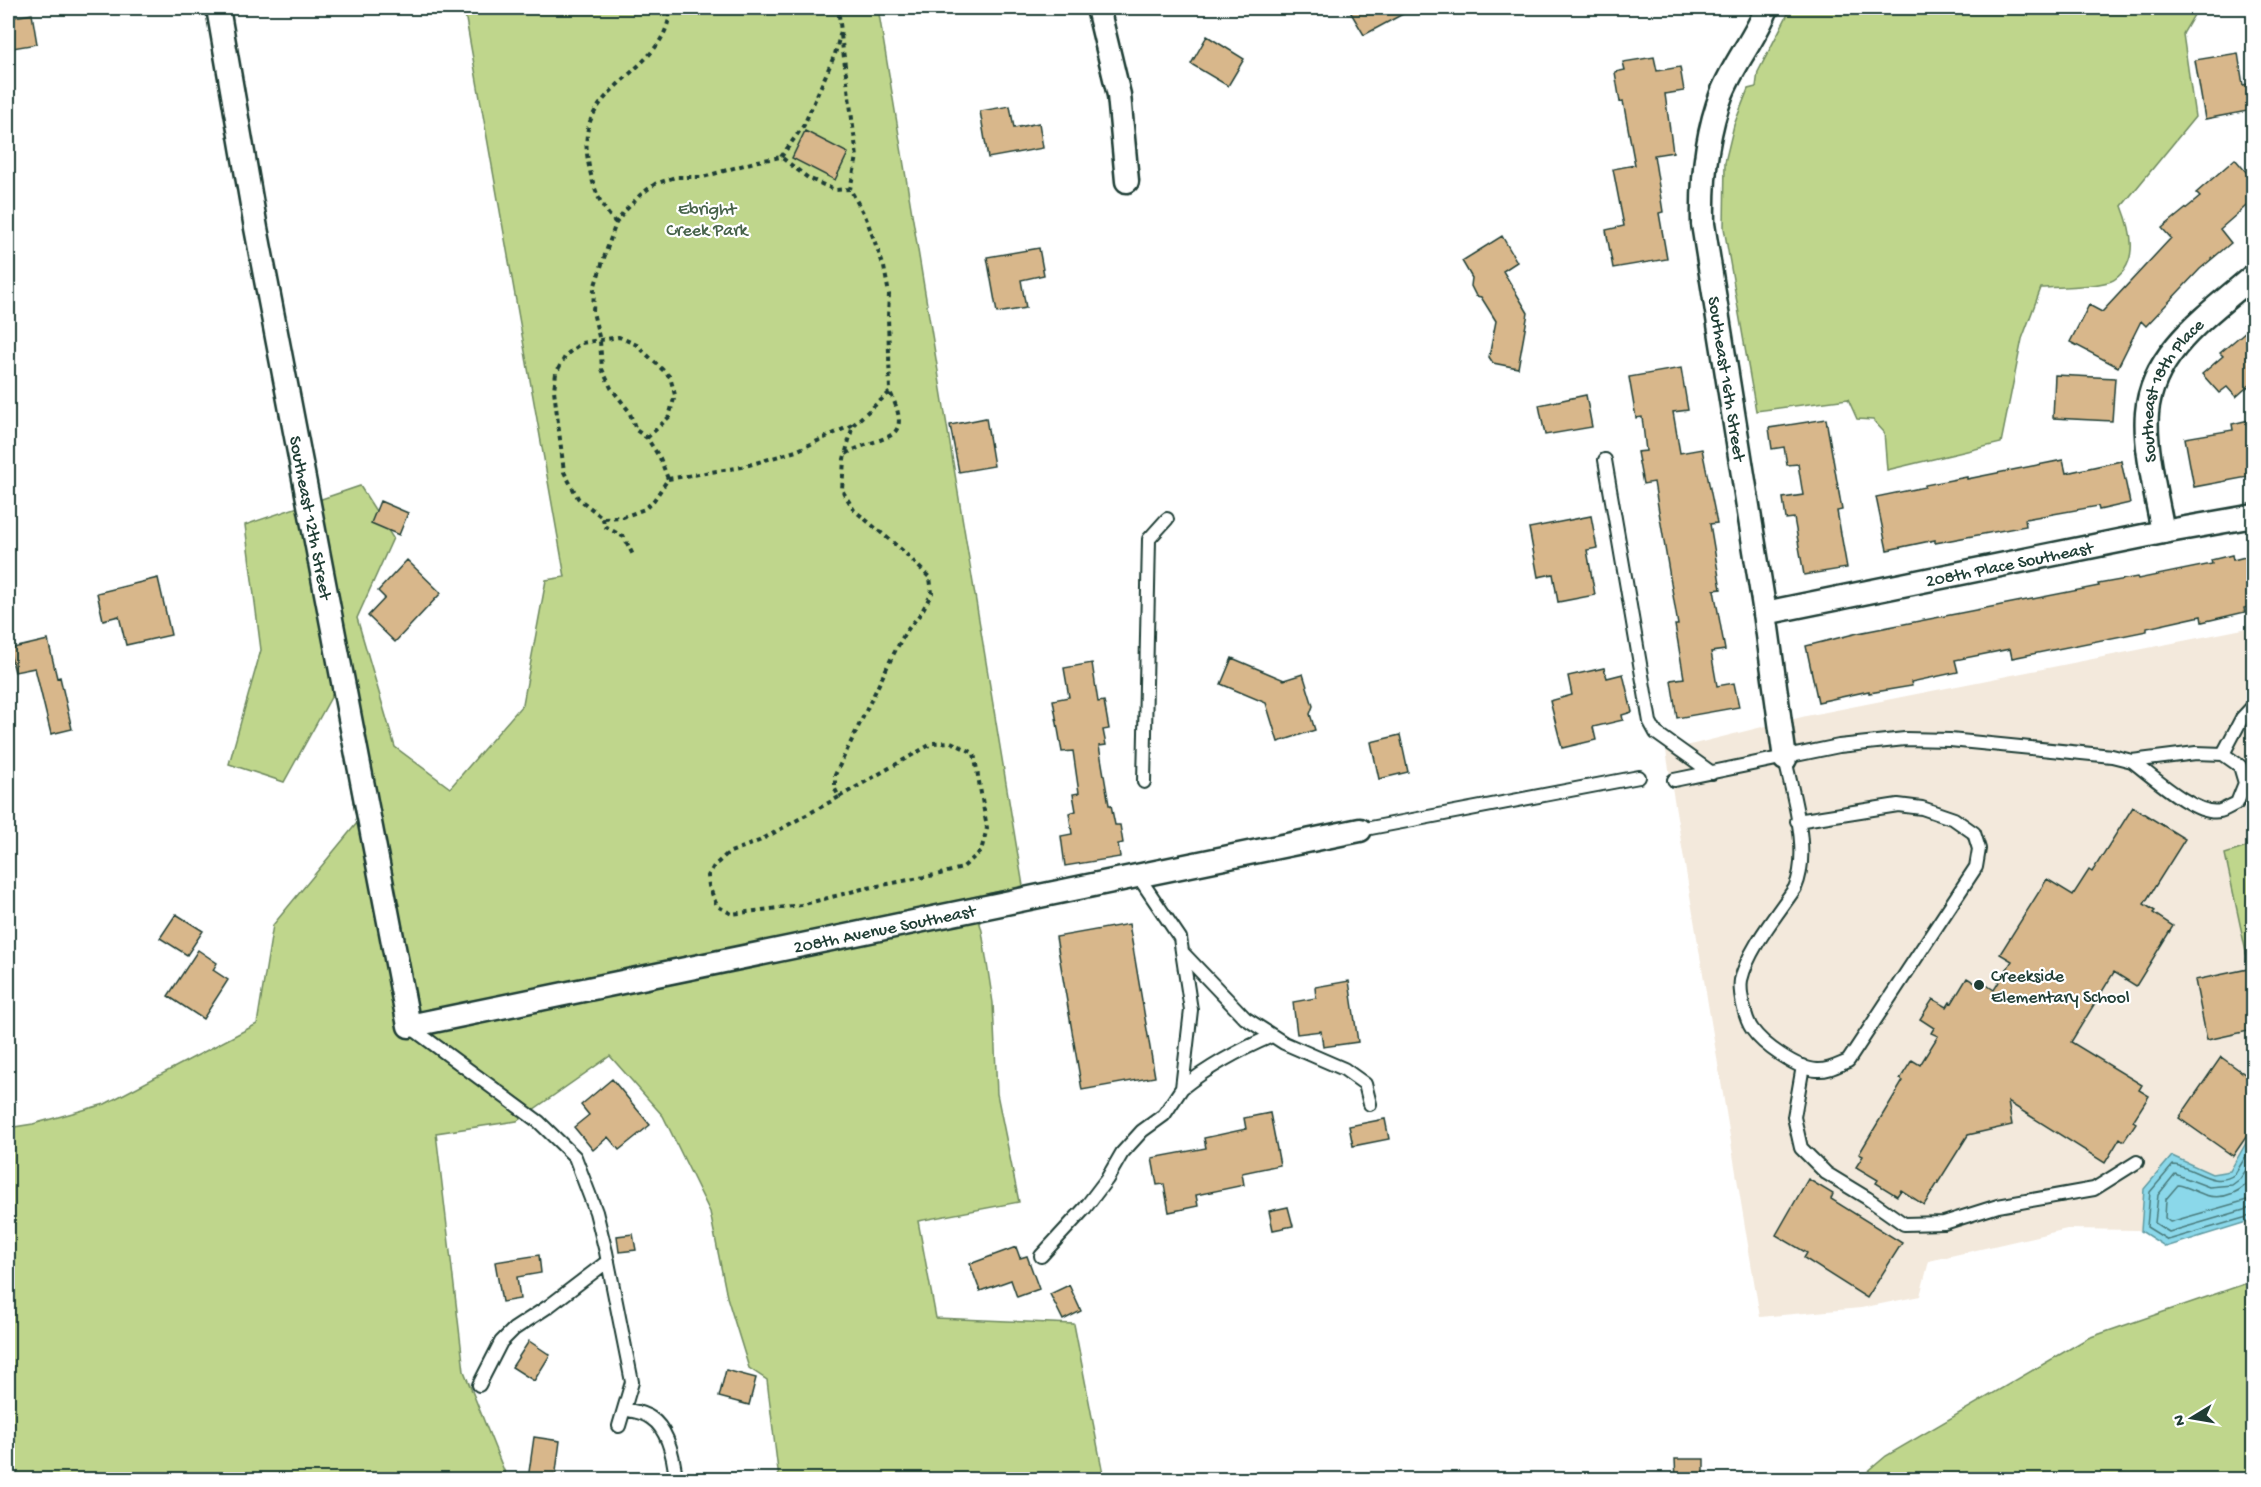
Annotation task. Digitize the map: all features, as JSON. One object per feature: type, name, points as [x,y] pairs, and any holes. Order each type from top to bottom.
[{"type":"street","name":"Southeast 12th Street","points":[[218,8],[256,228],[409,1026]]},
{"type":"street","points":[[1098,8],[1119,95],[1127,181]]},
{"type":"street","name":"Southeast 16th Street","points":[[1767,8],[1722,93],[1712,126],[1702,184],[1703,224],[1708,265],[1765,613],[1785,759]]},
{"type":"street","name":"Southeast 18th Place","points":[[2163,532],[2147,439],[2146,415],[2149,394],[2167,357],[2181,340],[2253,275]]},
{"type":"street","name":"208th Place Southeast","points":[[1765,613],[2163,532],[2253,516]]},
{"type":"street","name":"208th Avenue Southeast","points":[[409,1026],[1360,830]]},
{"type":"lane","points":[[1605,460],[1650,722],[1656,733],[1713,773]]},
{"type":"lane","points":[[1144,782],[1149,539],[1167,519]]},
{"type":"lane","points":[[2223,754],[2242,718],[2253,705]]},
{"type":"lane","points":[[1674,780],[1785,759],[1839,746],[1905,739],[1950,740],[2112,756],[2132,761],[2196,753],[2223,754],[2240,766],[2245,783],[2237,802],[2219,811],[2204,810],[2181,797],[2132,761]]},
{"type":"lane","points":[[1785,759],[1802,855],[1800,876],[1795,888],[1748,961],[1741,982],[1742,1000],[1751,1028],[1768,1045],[1795,1063],[1816,1070],[1827,1069],[1848,1060],[1976,867],[1979,849],[1974,834],[1954,819],[1922,808],[1898,805],[1797,821]]},
{"type":"lane","points":[[1360,830],[1639,777]]},
{"type":"lane","points":[[1138,876],[1180,938],[1191,1010],[1182,1088]]},
{"type":"lane","points":[[1182,952],[1245,1018],[1284,1043],[1344,1069],[1365,1084],[1370,1104]]},
{"type":"lane","points":[[409,1026],[539,1122],[575,1157],[596,1212],[632,1382],[618,1426]]},
{"type":"lane","points":[[1041,1256],[1085,1208],[1107,1179],[1122,1153],[1142,1131],[1164,1115],[1182,1088],[1206,1070],[1244,1048],[1272,1036]]},
{"type":"lane","points":[[1803,1066],[1794,1117],[1801,1148],[1826,1173],[1904,1224],[1944,1222],[1998,1206],[2094,1189],[2137,1162]]},
{"type":"lane","points":[[479,1385],[501,1342],[514,1329],[549,1306],[608,1261]]},
{"type":"lane","points":[[624,1409],[641,1413],[658,1423],[666,1438],[676,1479]]},
{"type":"path","points":[[616,223],[600,203],[594,189],[588,161],[587,135],[592,116],[615,87],[636,69],[661,40],[670,17],[670,8]]},
{"type":"path","points":[[838,8],[857,157],[850,189],[866,218],[884,267],[889,294],[890,392],[898,409],[900,421],[897,431],[890,436],[859,446],[845,454]]},
{"type":"path","points":[[668,479],[660,458],[647,438],[636,430],[629,411],[611,388],[602,369],[600,341],[593,312],[594,288],[616,223],[640,195],[655,184],[675,177],[703,177],[758,161],[781,157],[804,124],[835,54],[841,31]]},
{"type":"path","points":[[781,157],[808,178],[835,190],[850,189]]},
{"type":"path","points":[[647,438],[669,417],[675,395],[670,377],[637,345],[619,337],[581,343],[566,355],[556,373],[554,390],[564,472],[578,498],[603,518],[623,517],[645,508],[654,500],[668,479],[742,467],[796,451],[853,425],[890,392]]},
{"type":"path","points":[[839,797],[835,789],[835,775],[901,641],[932,593],[930,578],[903,551],[854,510],[842,490],[845,454],[853,425]]},
{"type":"path","points":[[603,518],[604,526],[624,537],[633,555]]},
{"type":"path","points":[[951,742],[974,753],[987,828],[981,851],[962,868],[862,889],[801,905],[732,914],[717,906],[708,886],[708,876],[714,866],[728,853],[759,841],[839,797],[933,743],[951,742]]},
{"type":"shaded area","name":"Creekside Elementary School","points":[[2253,627],[2253,1220],[2169,1246],[2138,1230],[2067,1229],[1929,1261],[1920,1296],[1861,1308],[1760,1317],[1666,751],[1806,716]]},
{"type":"green space","name":"Ebright Creek Park","points":[[464,8],[878,8],[1023,886],[969,898],[974,901],[982,931],[993,1003],[997,1094],[1019,1202],[918,1221],[936,1318],[1074,1324],[1104,1479],[779,1479],[767,1380],[749,1368],[727,1297],[710,1212],[663,1116],[610,1056],[517,1121],[436,1133],[464,1371],[506,1479],[8,1480],[8,1128],[33,1124],[105,1104],[257,1024],[273,925],[357,823],[334,692],[284,782],[229,764],[261,650],[245,525],[360,486],[393,538],[357,618],[395,747],[450,788],[523,704],[546,580],[565,577]]},
{"type":"green space","points":[[1791,8],[2198,8],[2183,34],[2195,117],[2122,206],[2131,244],[2131,254],[2123,272],[2110,282],[2102,284],[2041,288],[2022,339],[2001,443],[1887,470],[1884,432],[1873,420],[1857,419],[1848,399],[1756,411],[1724,228],[1725,162],[1734,125],[1748,89],[1756,87],[1758,72]]},
{"type":"green space","points":[[2254,845],[2253,985],[2225,854]]},
{"type":"green space","points":[[2253,1281],[2253,1479],[1859,1479],[1886,1456],[2088,1338]]},
{"type":"water","points":[[2253,1131],[2253,1220],[2166,1247],[2141,1231],[2144,1189],[2172,1156],[2212,1174],[2230,1171]]},
{"type":"building","points":[[1348,8],[1414,8],[1364,35]]},
{"type":"building","points":[[32,14],[37,44],[13,48],[8,18]]},
{"type":"building","points":[[1207,36],[1244,59],[1228,86],[1191,64]]},
{"type":"building","points":[[2238,53],[2243,85],[2253,83],[2253,110],[2205,119],[2195,60]]},
{"type":"building","points":[[1654,57],[1657,71],[1680,67],[1684,91],[1665,94],[1673,152],[1654,155],[1663,212],[1659,213],[1667,259],[1613,268],[1606,230],[1624,226],[1613,169],[1635,165],[1615,72],[1625,70],[1623,62]]},
{"type":"building","points":[[1010,106],[1014,128],[1039,123],[1043,148],[988,158],[980,111]]},
{"type":"building","points":[[805,131],[848,153],[835,180],[792,158]]},
{"type":"building","points":[[2235,159],[2253,180],[2253,200],[2220,229],[2231,243],[2200,269],[2146,326],[2141,321],[2118,367],[2070,342],[2089,305],[2102,312],[2171,238],[2162,228],[2200,197],[2196,193]]},
{"type":"building","points":[[1502,236],[1517,262],[1503,271],[1528,313],[1518,368],[1493,363],[1489,357],[1496,321],[1481,297],[1476,296],[1471,286],[1472,278],[1462,261]]},
{"type":"building","points":[[1039,248],[1044,275],[1021,280],[1026,308],[997,313],[987,257]]},
{"type":"building","points":[[2253,325],[2253,382],[2236,397],[2227,387],[2219,393],[2202,374],[2223,356],[2220,353]]},
{"type":"building","points":[[1681,368],[1688,410],[1673,412],[1680,453],[1702,449],[1717,523],[1710,524],[1721,589],[1714,590],[1725,650],[1711,652],[1717,686],[1734,683],[1739,707],[1677,718],[1671,680],[1684,678],[1675,625],[1678,625],[1654,482],[1643,484],[1637,452],[1646,451],[1642,417],[1636,418],[1629,377]]},
{"type":"building","points":[[2055,375],[2115,378],[2112,421],[2053,418]]},
{"type":"building","points":[[1586,395],[1592,427],[1545,435],[1539,405]]},
{"type":"building","points":[[986,418],[994,466],[959,472],[950,425]]},
{"type":"building","points":[[1826,419],[1842,510],[1837,511],[1847,568],[1804,575],[1794,518],[1786,519],[1783,498],[1803,495],[1798,464],[1787,465],[1784,447],[1772,449],[1769,428]]},
{"type":"building","points":[[2253,419],[2253,476],[2194,487],[2185,438],[2233,430],[2232,424]]},
{"type":"building","points":[[2063,460],[2066,473],[2121,461],[2130,503],[2099,510],[2098,506],[2025,519],[2026,526],[1887,550],[1876,497],[1925,487],[1925,485]]},
{"type":"building","points":[[380,501],[408,513],[399,535],[371,523]]},
{"type":"building","points":[[1591,516],[1597,548],[1587,550],[1595,595],[1558,602],[1553,574],[1538,577],[1529,528]]},
{"type":"building","points":[[2232,555],[2233,560],[2253,555],[2253,606],[2244,608],[2245,612],[2202,622],[2201,616],[2147,628],[2147,631],[2012,658],[2010,649],[1955,660],[1958,672],[1911,682],[1912,686],[1869,693],[1869,691],[1818,702],[1806,646],[1858,633],[2099,586],[2098,584],[2137,577],[2138,579],[2212,564],[2211,560]]},
{"type":"building","points":[[407,560],[441,593],[395,642],[368,616],[385,598],[378,591]]},
{"type":"building","points":[[158,578],[171,635],[126,645],[119,616],[103,620],[97,593]]},
{"type":"building","points":[[48,640],[57,678],[60,677],[72,729],[51,734],[35,668],[15,672],[9,649]]},
{"type":"building","points":[[1232,658],[1284,680],[1303,674],[1313,706],[1310,714],[1315,730],[1278,742],[1266,703],[1221,684]]},
{"type":"building","points":[[1092,663],[1098,702],[1104,701],[1109,729],[1103,730],[1106,745],[1099,746],[1109,805],[1111,805],[1115,825],[1120,825],[1123,843],[1118,844],[1120,857],[1065,866],[1061,836],[1072,834],[1069,813],[1076,811],[1073,794],[1079,793],[1073,751],[1062,752],[1053,700],[1069,697],[1064,668]]},
{"type":"building","points":[[1604,668],[1607,678],[1623,674],[1632,712],[1622,715],[1623,720],[1593,727],[1596,740],[1562,748],[1550,701],[1572,695],[1568,676]]},
{"type":"building","points":[[1400,735],[1408,772],[1379,779],[1371,742]]},
{"type":"building","points":[[2133,807],[2185,839],[2144,904],[2173,926],[2136,986],[2114,972],[2071,1042],[2142,1085],[2139,1090],[2149,1096],[2133,1121],[2136,1123],[2124,1141],[2120,1138],[2105,1163],[2008,1102],[2012,1125],[1968,1135],[1924,1205],[1901,1190],[1897,1196],[1876,1183],[1878,1180],[1856,1167],[1863,1156],[1859,1154],[1903,1081],[1900,1079],[1912,1060],[1920,1065],[1938,1036],[1931,1033],[1934,1028],[1920,1019],[1933,999],[1947,1007],[1950,1002],[1952,1003],[1967,978],[1980,986],[1982,982],[1994,990],[2012,961],[2000,954],[2047,879],[2073,895],[2089,870],[2092,872]]},
{"type":"building","points":[[176,914],[203,931],[187,955],[160,938]]},
{"type":"building","points":[[1129,924],[1155,1077],[1082,1090],[1056,937]]},
{"type":"building","points":[[198,950],[217,963],[213,970],[228,980],[203,1019],[168,996]]},
{"type":"building","points":[[2248,969],[2253,995],[2253,1030],[2207,1040],[2195,980]]},
{"type":"building","points":[[1349,981],[1358,1042],[1323,1047],[1321,1031],[1297,1034],[1293,1002],[1316,998],[1315,987]]},
{"type":"building","points":[[2221,1057],[2253,1080],[2253,1127],[2233,1156],[2179,1118]]},
{"type":"building","points":[[612,1079],[650,1125],[619,1150],[608,1137],[593,1150],[574,1127],[589,1115],[581,1105]]},
{"type":"building","points":[[1270,1113],[1280,1165],[1242,1173],[1244,1185],[1196,1195],[1198,1206],[1169,1212],[1164,1184],[1157,1185],[1152,1158],[1206,1148],[1204,1138],[1246,1129],[1244,1118]]},
{"type":"building","points":[[1385,1119],[1389,1139],[1353,1146],[1349,1126]]},
{"type":"building","points":[[1808,1179],[1833,1194],[1831,1199],[1902,1243],[1867,1298],[1804,1258],[1807,1253],[1776,1235]]},
{"type":"building","points":[[1288,1207],[1293,1226],[1273,1230],[1269,1211]]},
{"type":"building","points":[[633,1234],[636,1250],[619,1252],[617,1236]]},
{"type":"building","points":[[1016,1247],[1020,1258],[1027,1256],[1039,1289],[1017,1297],[1011,1280],[980,1291],[970,1264]]},
{"type":"building","points":[[539,1255],[541,1273],[517,1277],[520,1299],[502,1302],[495,1262]]},
{"type":"building","points":[[1069,1285],[1081,1311],[1063,1320],[1050,1294]]},
{"type":"building","points":[[529,1341],[550,1355],[534,1381],[512,1367]]},
{"type":"building","points":[[726,1370],[756,1378],[749,1405],[719,1397]]},
{"type":"building","points":[[534,1437],[560,1441],[555,1479],[528,1479]]},
{"type":"building","points":[[1675,1459],[1704,1459],[1704,1479],[1676,1479]]},
{"type":"place","name":"Creekside Elementary School","points":[[1979,985]]}]
